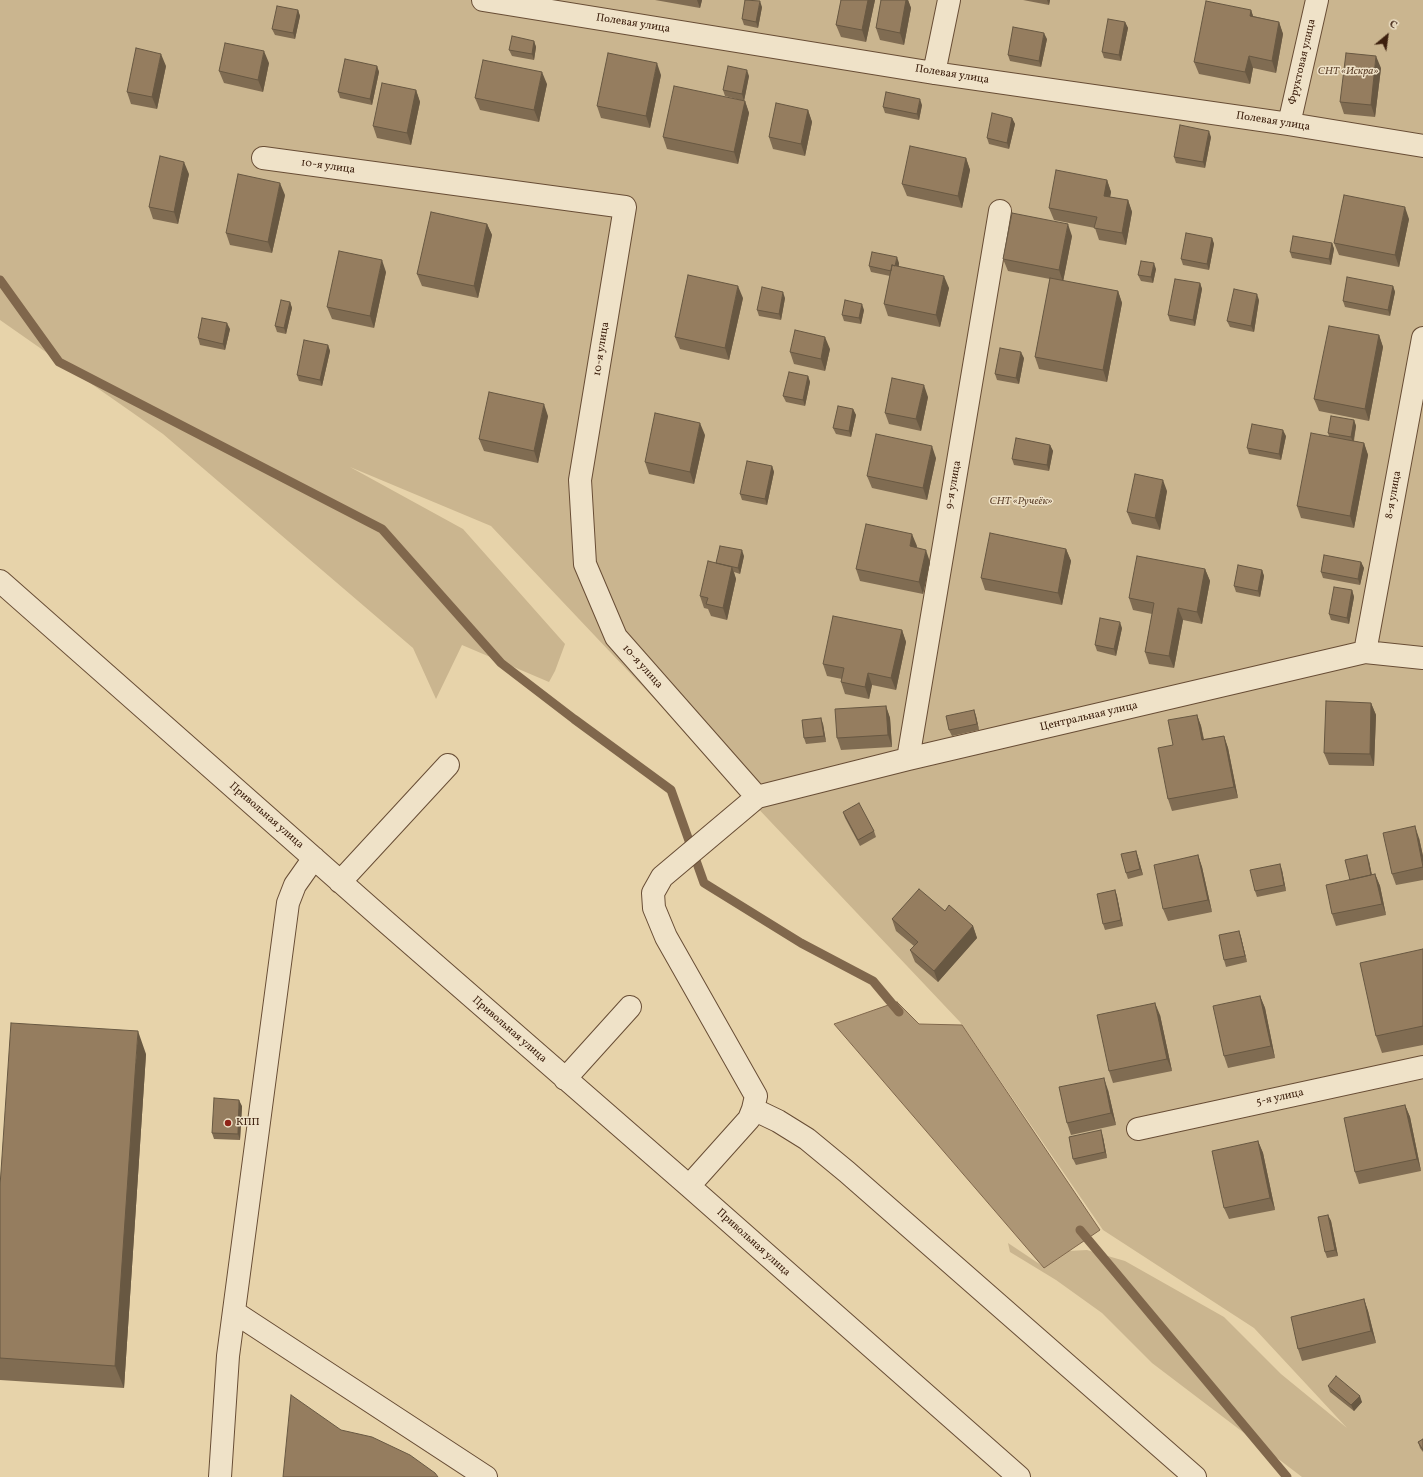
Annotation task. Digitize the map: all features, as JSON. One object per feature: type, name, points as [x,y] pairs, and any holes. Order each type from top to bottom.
[{"type":"street","name":"Полевая улица","points":[[482,0],[579,7],[934,73],[1289,124],[1423,146]]},
{"type":"street","points":[[934,73],[949,0]]},
{"type":"street","name":"Фруктовая улица","points":[[1289,124],[1317,0]]},
{"type":"street","name":"10-я улица","points":[[263,158],[625,207],[580,480],[585,564],[616,637],[758,796]]},
{"type":"street","name":"9-я улица","points":[[908,759],[1000,211]]},
{"type":"street","name":"8-я улица","points":[[1365,652],[1423,338]]},
{"type":"street","name":"Привольная улица","points":[[0,581],[340,882],[689,1186],[1019,1477]]},
{"type":"street","name":"Центральная улица","points":[[758,796],[908,759],[1365,652],[1423,658]]},
{"type":"street","points":[[340,882],[448,765]]},
{"type":"street","points":[[689,1186],[749,1118],[753,1110],[756,1096],[666,937],[654,908],[654,894],[662,878],[758,796]]},
{"type":"street","points":[[220,1477],[228,1356],[288,903],[295,884],[314,858]]},
{"type":"street","points":[[565,1079],[630,1007]]},
{"type":"street","name":"5-я улица","points":[[1138,1129],[1423,1067]]},
{"type":"street","points":[[753,1110],[778,1121],[807,1139],[847,1172],[1195,1477]]},
{"type":"street","points":[[234,1312],[486,1477]]},
{"type":"green space","name":"СНТ «Ручеёк»","points":[[0,0],[1423,0],[1423,1477],[1302,1477],[1152,1363],[1102,1313],[1056,1280],[1010,1252],[1008,1243],[1044,1267],[1068,1251],[1087,1250],[1125,1261],[1224,1317],[1281,1374],[1347,1428],[1254,1328],[1103,1230],[960,1022],[491,526],[350,467],[463,529],[565,644],[555,671],[549,682],[462,645],[436,699],[413,648],[163,434],[0,320]]},
{"type":"shaded area","points":[[897,1002],[919,1024],[962,1025],[1100,1230],[1044,1268],[834,1024]]},
{"type":"building","points":[[745,0],[760,1],[756,22],[742,19]]},
{"type":"building","points":[[841,0],[868,0],[862,30],[836,25]]},
{"type":"building","points":[[881,0],[906,0],[900,33],[876,28]]},
{"type":"building","points":[[1206,1],[1251,10],[1250,16],[1279,22],[1272,61],[1249,56],[1245,72],[1194,62]]},
{"type":"building","points":[[277,6],[298,10],[293,33],[272,29]]},
{"type":"building","points":[[1108,19],[1125,22],[1119,55],[1102,52]]},
{"type":"building","points":[[1013,27],[1044,33],[1039,61],[1008,55]]},
{"type":"building","points":[[512,36],[534,41],[532,54],[509,50]]},
{"type":"building","points":[[225,43],[264,51],[258,80],[219,71]]},
{"type":"building","points":[[136,48],[161,54],[152,97],[127,92]]},
{"type":"building","points":[[608,53],[657,63],[646,116],[597,106]]},
{"type":"building","points":[[1346,53],[1376,56],[1371,105],[1340,102]]},
{"type":"building","points":[[345,59],[377,66],[370,99],[338,92]]},
{"type":"building","points":[[483,60],[542,72],[534,110],[475,98]]},
{"type":"building","points":[[728,66],[747,70],[742,94],[723,90]]},
{"type":"building","points":[[382,83],[416,90],[407,133],[373,126]]},
{"type":"building","points":[[674,86],[745,101],[734,152],[663,137]]},
{"type":"building","points":[[886,92],[920,99],[917,114],[883,107]]},
{"type":"building","points":[[776,103],[808,110],[801,144],[769,137]]},
{"type":"building","points":[[992,113],[1012,118],[1007,143],[987,138]]},
{"type":"building","points":[[1180,125],[1209,131],[1203,162],[1174,157]]},
{"type":"building","points":[[910,146],[966,158],[958,196],[902,184]]},
{"type":"building","points":[[160,156],[184,162],[174,212],[149,207]]},
{"type":"building","points":[[1056,170],[1107,180],[1104,196],[1128,200],[1122,233],[1094,228],[1097,217],[1049,208]]},
{"type":"building","points":[[238,174],[280,183],[268,242],[226,233]]},
{"type":"building","points":[[1344,195],[1405,207],[1395,255],[1334,243]]},
{"type":"building","points":[[431,212],[487,224],[474,286],[417,274]]},
{"type":"building","points":[[1012,213],[1068,224],[1059,270],[1003,259]]},
{"type":"building","points":[[1186,233],[1212,238],[1207,264],[1181,259]]},
{"type":"building","points":[[1293,236],[1332,243],[1329,259],[1290,252]]},
{"type":"building","points":[[339,251],[382,260],[370,316],[327,307]]},
{"type":"building","points":[[872,252],[897,257],[895,266],[892,265],[891,271],[869,266]]},
{"type":"building","points":[[1141,261],[1154,263],[1151,277],[1138,275]]},
{"type":"building","points":[[892,265],[944,276],[936,315],[884,304]]},
{"type":"building","points":[[688,275],[738,286],[725,348],[675,337]]},
{"type":"building","points":[[1347,277],[1393,286],[1388,310],[1343,301]]},
{"type":"building","points":[[1050,278],[1118,291],[1103,370],[1035,357]]},
{"type":"building","points":[[1175,279],[1200,283],[1193,320],[1168,315]]},
{"type":"building","points":[[762,287],[783,292],[779,314],[757,310]]},
{"type":"building","points":[[1234,289],[1257,294],[1251,326],[1227,321]]},
{"type":"building","points":[[281,300],[290,302],[284,328],[275,326]]},
{"type":"building","points":[[845,300],[862,304],[859,318],[842,315]]},
{"type":"building","points":[[202,318],[227,323],[223,344],[198,338]]},
{"type":"building","points":[[1329,326],[1379,335],[1365,409],[1314,399]]},
{"type":"building","points":[[795,330],[825,337],[821,359],[790,352]]},
{"type":"building","points":[[304,340],[328,345],[320,380],[297,375]]},
{"type":"building","points":[[1000,348],[1021,352],[1016,378],[995,374]]},
{"type":"building","points":[[789,372],[808,376],[803,400],[783,396]]},
{"type":"building","points":[[892,378],[924,385],[916,419],[885,413]]},
{"type":"building","points":[[489,392],[544,404],[534,451],[479,439]]},
{"type":"building","points":[[838,406],[853,409],[849,431],[833,428]]},
{"type":"building","points":[[655,413],[700,423],[690,472],[645,462]]},
{"type":"building","points":[[1331,416],[1354,420],[1351,437],[1328,433]]},
{"type":"building","points":[[1252,424],[1283,430],[1279,454],[1247,448]]},
{"type":"building","points":[[1311,433],[1364,443],[1350,516],[1297,506]]},
{"type":"building","points":[[876,434],[932,446],[923,488],[867,476]]},
{"type":"building","points":[[1016,438],[1050,445],[1047,465],[1012,459]]},
{"type":"building","points":[[747,461],[772,466],[765,499],[740,494]]},
{"type":"building","points":[[1135,474],[1163,480],[1155,518],[1127,512]]},
{"type":"building","points":[[866,524],[912,534],[910,546],[926,550],[919,582],[856,569]]},
{"type":"building","points":[[990,533],[1066,549],[1058,593],[981,578]]},
{"type":"building","points":[[720,546],[742,550],[738,568],[716,563]]},
{"type":"building","points":[[1324,555],[1361,562],[1358,579],[1321,572]]},
{"type":"building","points":[[1137,556],[1205,569],[1197,612],[1178,608],[1169,656],[1145,652],[1154,603],[1129,598]]},
{"type":"building","points":[[708,561],[732,567],[723,608],[706,604],[708,598],[700,596]]},
{"type":"building","points":[[1238,565],[1262,570],[1258,591],[1234,586]]},
{"type":"building","points":[[1334,587],[1352,590],[1347,618],[1329,614]]},
{"type":"building","points":[[833,616],[902,630],[891,678],[868,673],[865,687],[841,682],[844,668],[823,664]]},
{"type":"building","points":[[1100,618],[1120,622],[1114,649],[1095,645]]},
{"type":"building","points":[[1326,701],[1371,703],[1370,754],[1324,753]]},
{"type":"building","points":[[886,706],[888,735],[837,738],[835,709]]},
{"type":"building","points":[[974,710],[977,724],[949,730],[946,716]]},
{"type":"building","points":[[1197,715],[1202,740],[1224,736],[1234,787],[1168,799],[1158,748],[1173,745],[1168,720]]},
{"type":"building","points":[[821,718],[824,736],[804,738],[802,720]]},
{"type":"building","points":[[859,803],[874,831],[858,840],[843,812]]},
{"type":"building","points":[[1415,826],[1423,867],[1392,874],[1383,833]]},
{"type":"building","points":[[1136,851],[1140,869],[1126,873],[1121,854]]},
{"type":"building","points":[[1198,855],[1208,900],[1163,909],[1154,865]]},
{"type":"building","points":[[1367,855],[1371,875],[1350,880],[1345,860]]},
{"type":"building","points":[[1280,864],[1284,885],[1255,891],[1250,870]]},
{"type":"building","points":[[1375,874],[1382,904],[1332,914],[1326,885]]},
{"type":"building","points":[[919,889],[945,911],[949,905],[973,926],[934,971],[910,950],[918,942],[892,919]]},
{"type":"building","points":[[1115,890],[1121,920],[1103,924],[1097,894]]},
{"type":"building","points":[[1239,931],[1245,956],[1224,960],[1219,935]]},
{"type":"building","points":[[1423,949],[1423,1026],[1376,1036],[1360,963]]},
{"type":"building","points":[[1260,996],[1271,1046],[1224,1056],[1213,1006]]},
{"type":"building","points":[[1155,1003],[1167,1059],[1109,1071],[1097,1015]]},
{"type":"building","points":[[11,1023],[138,1031],[115,1366],[0,1358],[0,1186]]},
{"type":"building","points":[[1104,1078],[1111,1113],[1067,1123],[1059,1087]]},
{"type":"building","name":"КПП","points":[[214,1098],[239,1100],[238,1134],[212,1133]]},
{"type":"building","points":[[1405,1105],[1417,1159],[1355,1172],[1344,1118]]},
{"type":"building","points":[[1101,1130],[1105,1152],[1073,1159],[1069,1137]]},
{"type":"building","points":[[1258,1141],[1270,1198],[1224,1208],[1212,1151]]},
{"type":"building","points":[[1328,1215],[1335,1250],[1325,1252],[1318,1217]]},
{"type":"building","points":[[1364,1299],[1371,1331],[1298,1349],[1291,1317]]},
{"type":"building","points":[[1336,1376],[1360,1396],[1351,1405],[1328,1386]]},
{"type":"building","points":[[291,1395],[341,1430],[372,1437],[410,1455],[435,1473],[438,1477],[283,1477]]},
{"type":"building","points":[[1423,1439],[1423,1450],[1418,1442]]},
{"type":"waterway","points":[[0,280],[59,362],[382,529],[501,663],[671,790],[704,883],[801,943],[873,981],[899,1012]]},
{"type":"waterway","points":[[1080,1230],[1287,1477]]},
{"type":"place","name":"КПП","points":[[228,1123]]},
{"type":"park label","name":"СНТ «Искра»","points":[[1348,72]]}]
